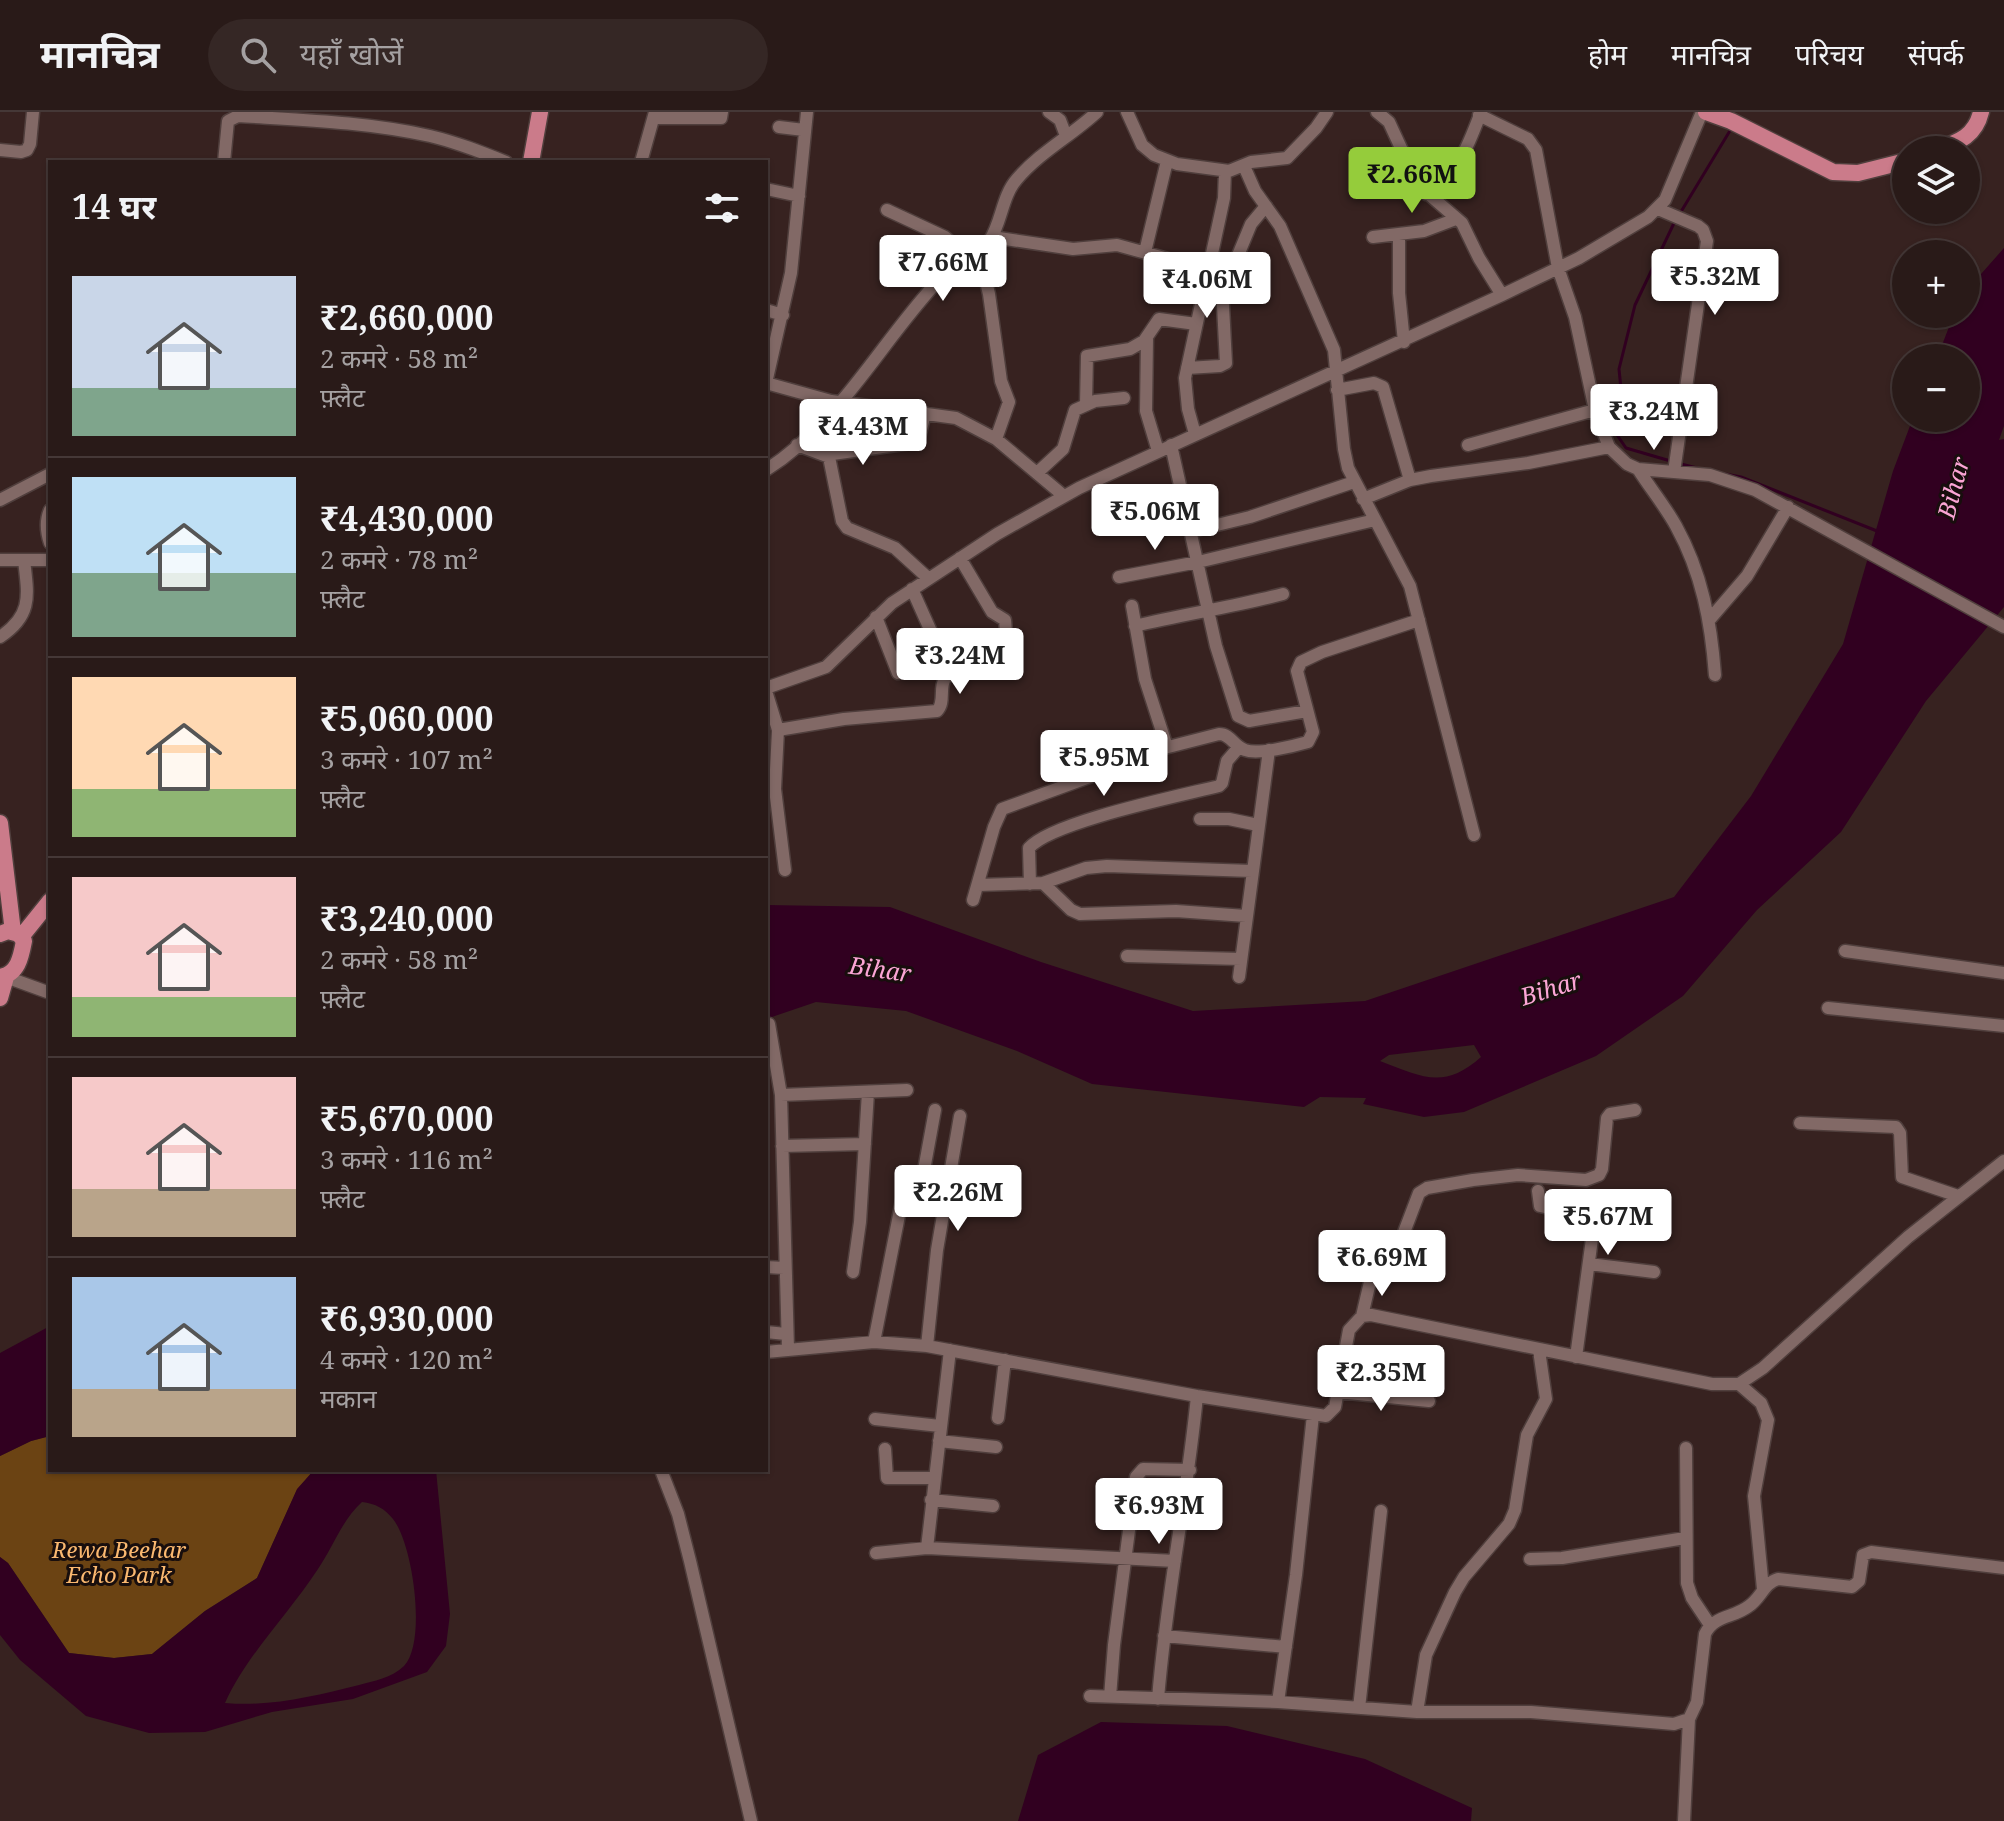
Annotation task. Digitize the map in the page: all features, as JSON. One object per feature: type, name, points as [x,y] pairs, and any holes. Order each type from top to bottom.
[{"type":"main road","points":[[531,160],[540,112]]},
{"type":"main road","points":[[1704,112],[1735,123],[1833,172],[1858,173],[1892,164]]},
{"type":"main road","points":[[1968,136],[1981,112]]},
{"type":"main road","points":[[0,823],[11,934]]},
{"type":"main road","points":[[11,934],[48,903]]},
{"type":"main road","points":[[0,998],[3,977],[15,970],[24,941],[11,934]]},
{"type":"street","points":[[0,150],[27,150],[33,112]]},
{"type":"street","points":[[642,160],[655,115],[721,118],[722,112]]},
{"type":"street","points":[[768,375],[791,273],[807,112]]},
{"type":"street","points":[[1049,112],[1060,120],[1066,136]]},
{"type":"street","points":[[768,468],[842,402],[939,279],[979,252],[992,237],[1008,191],[1036,159],[1097,112]]},
{"type":"street","points":[[1127,112],[1142,145],[1154,155],[1167,161],[1225,171],[1251,162],[1287,158],[1327,112]]},
{"type":"street","points":[[1377,112],[1389,122],[1412,177],[1426,194],[1462,223],[1502,295]]},
{"type":"street","points":[[1389,122],[1399,112]]},
{"type":"street","points":[[768,689],[826,667],[876,617],[912,589],[1064,496],[1195,434],[1404,342],[1558,268],[1658,209],[1704,112]]},
{"type":"street","points":[[1426,194],[1447,179],[1463,156],[1480,114],[1533,143],[1558,268],[1575,317],[1595,410],[1609,447],[1627,464],[1638,469],[1710,475],[1735,481],[1788,507],[2001,626]]},
{"type":"street","points":[[224,160],[228,121],[238,116],[330,122],[406,132],[454,143],[501,160]]},
{"type":"street","points":[[779,127],[804,130]]},
{"type":"street","points":[[1145,252],[1167,161]]},
{"type":"street","points":[[1244,166],[1255,191],[1280,226],[1335,355],[1344,449],[1354,482],[1410,586],[1474,835]]},
{"type":"street","points":[[1195,434],[1186,399],[1187,368],[1196,324],[1215,269],[1225,171]]},
{"type":"street","points":[[768,189],[799,196]]},
{"type":"street","points":[[992,237],[1073,249],[1117,245],[1215,269],[1236,262],[1248,229],[1266,206]]},
{"type":"street","points":[[1658,209],[1698,226],[1707,241],[1674,472]]},
{"type":"street","points":[[887,210],[951,241],[964,262]]},
{"type":"street","points":[[1373,237],[1424,231],[1456,219]]},
{"type":"street","points":[[1399,236],[1399,293],[1404,342]]},
{"type":"street","points":[[979,252],[989,294],[1001,381],[1009,402],[996,439]]},
{"type":"street","points":[[1187,368],[1226,363],[1215,269]]},
{"type":"street","points":[[768,311],[783,315]]},
{"type":"street","points":[[1086,404],[1087,356],[1125,350],[1147,338],[1159,319],[1196,324]]},
{"type":"street","points":[[1147,338],[1146,411],[1158,451]]},
{"type":"street","points":[[1337,390],[1374,383],[1383,387],[1410,480]]},
{"type":"street","points":[[768,384],[842,402],[956,418],[996,439],[1064,496]]},
{"type":"street","points":[[1037,473],[1063,449],[1073,413],[1086,404],[1124,398]]},
{"type":"street","points":[[1468,445],[1595,410]]},
{"type":"street","points":[[825,455],[918,442],[925,413]]},
{"type":"street","points":[[797,445],[829,459],[842,521],[847,528],[895,548],[928,578]]},
{"type":"street","points":[[1171,445],[1220,659],[1240,720],[1307,711]]},
{"type":"street","points":[[1363,499],[1410,480],[1528,463],[1609,447]]},
{"type":"street","points":[[1638,469],[1675,523],[1687,547],[1710,619],[1715,675]]},
{"type":"street","points":[[0,500],[48,475]]},
{"type":"street","points":[[1192,531],[1250,517],[1354,482]]},
{"type":"street","points":[[1710,619],[1747,576],[1788,507]]},
{"type":"street","points":[[48,515],[48,538]]},
{"type":"street","points":[[1119,577],[1198,562],[1375,520]]},
{"type":"street","points":[[778,730],[844,719],[937,711],[942,705],[943,680],[950,674],[1001,654],[1007,644],[1005,620],[990,610],[960,558]]},
{"type":"street","points":[[0,560],[48,560]]},
{"type":"street","points":[[0,637],[20,621],[26,607],[28,591],[24,560]]},
{"type":"street","points":[[912,589],[950,674]]},
{"type":"street","points":[[1135,626],[1226,609],[1283,594]]},
{"type":"street","points":[[1132,606],[1150,701],[1167,747]]},
{"type":"street","points":[[876,617],[898,673]]},
{"type":"street","points":[[973,900],[1002,809],[1107,771],[1137,755],[1223,733],[1239,747],[1251,752],[1311,739],[1313,732],[1297,671],[1301,662],[1419,620]]},
{"type":"street","points":[[768,697],[778,730],[771,767],[785,870]]},
{"type":"street","points":[[1239,747],[1227,761],[1219,786],[1073,825],[1035,842],[1028,853],[1037,883],[1080,914],[1176,911],[1246,916]]},
{"type":"street","points":[[1239,977],[1269,750]]},
{"type":"street","points":[[1200,819],[1229,819],[1258,825]]},
{"type":"street","points":[[978,885],[1037,883],[1086,868],[1107,866],[1252,871]]},
{"type":"street","points":[[1845,951],[2004,973]]},
{"type":"street","points":[[1127,956],[1241,959]]},
{"type":"street","points":[[3,977],[48,992]]},
{"type":"street","points":[[1828,1008],[2004,1026]]},
{"type":"street","points":[[769,1024],[781,1095],[788,1349]]},
{"type":"street","points":[[781,1095],[907,1090]]},
{"type":"street","points":[[853,1272],[860,1222],[868,1092]]},
{"type":"street","points":[[874,1342],[904,1190],[924,1170],[935,1110]]},
{"type":"street","points":[[768,1352],[874,1342],[927,1346],[1197,1396],[1326,1416],[1332,1413],[1349,1330],[1362,1316],[1374,1265],[1385,1249],[1403,1235],[1419,1193],[1427,1188],[1518,1175],[1593,1179],[1602,1169],[1607,1118],[1616,1112],[1635,1110]]},
{"type":"street","points":[[927,1346],[937,1250],[960,1116]]},
{"type":"street","points":[[768,1125],[781,1123]]},
{"type":"street","points":[[1800,1123],[1896,1127],[1900,1133],[1902,1177],[1958,1196]]},
{"type":"street","points":[[782,1146],[865,1144]]},
{"type":"street","points":[[1362,1316],[1371,1315],[1712,1384],[1739,1384],[1763,1368],[1908,1237],[2004,1161]]},
{"type":"street","points":[[1538,1191],[1540,1206],[1592,1220],[1594,1229],[1576,1357]]},
{"type":"street","points":[[1589,1264],[1654,1272]]},
{"type":"street","points":[[768,1267],[784,1268]]},
{"type":"street","points":[[768,1332],[786,1334]]},
{"type":"street","points":[[927,1548],[950,1350]]},
{"type":"street","points":[[1417,1712],[1426,1655],[1455,1592],[1513,1517],[1524,1468],[1527,1435],[1546,1399],[1539,1350]]},
{"type":"street","points":[[998,1418],[1005,1360]]},
{"type":"street","points":[[1739,1384],[1761,1403],[1768,1420],[1754,1496],[1763,1589]]},
{"type":"street","points":[[1338,1392],[1429,1401]]},
{"type":"street","points":[[1158,1699],[1164,1636],[1190,1470],[1197,1396]]},
{"type":"street","points":[[1278,1702],[1313,1415]]},
{"type":"street","points":[[875,1419],[940,1426]]},
{"type":"street","points":[[939,1441],[996,1447]]},
{"type":"street","points":[[1686,1448],[1685,1538],[1689,1592],[1710,1625]]},
{"type":"street","points":[[885,1449],[887,1478],[934,1478]]},
{"type":"street","points":[[1110,1697],[1138,1473],[1148,1469],[1190,1470]]},
{"type":"street","points":[[662,1472],[678,1514],[751,1821]]},
{"type":"street","points":[[931,1500],[993,1506]]},
{"type":"street","points":[[1359,1708],[1381,1511]]},
{"type":"street","points":[[1530,1559],[1562,1558],[1685,1538]]},
{"type":"street","points":[[876,1553],[927,1548],[1175,1561]]},
{"type":"street","points":[[1684,1821],[1689,1719],[1697,1702],[1705,1634],[1710,1625],[1750,1606],[1771,1581],[1778,1579],[1857,1585],[1863,1555],[1871,1552],[2004,1568]]},
{"type":"street","points":[[1164,1636],[1286,1647]]},
{"type":"street","points":[[1090,1696],[1278,1702],[1417,1712],[1531,1712],[1674,1724],[1689,1719]]},
{"type":"green space","name":"Rewa Beehar Echo Park","points":[[48,1437],[48,1472],[312,1472],[297,1490],[257,1578],[205,1611],[152,1654],[114,1658],[69,1653],[8,1563],[0,1557],[0,1456]]},
{"type":"water","name":"Bihar","points":[[2004,248],[2004,426],[1999,440],[2004,439],[2004,607],[1926,701],[1841,832],[1757,910],[1683,996],[1596,1056],[1464,1112],[1424,1117],[1363,1104],[1366,1098],[1320,1097],[1304,1107],[1092,1084],[1017,1051],[906,1011],[816,1002],[768,1018],[768,905],[890,907],[1041,962],[1193,1011],[1365,1001],[1674,897],[1751,796],[1843,644],[1893,471],[1908,432],[1980,432],[1980,344],[1942,344],[1949,328],[1980,328],[1980,275]],"holes":[[[1474,1045],[1481,1057],[1456,1074],[1432,1077],[1380,1061],[1389,1055]]]},
{"type":"water","points":[[48,1327],[48,1437],[0,1456],[0,1353]]},
{"type":"water","points":[[312,1472],[436,1472],[450,1614],[446,1646],[427,1672],[353,1699],[272,1712],[205,1732],[149,1733],[86,1716],[20,1660],[0,1635],[0,1557],[8,1563],[69,1653],[114,1658],[152,1654],[205,1611],[257,1578],[297,1489]],"holes":[[[362,1502],[376,1505],[393,1519],[411,1570],[415,1593],[415,1636],[411,1654],[404,1666],[382,1678],[309,1697],[276,1702],[225,1703],[245,1667],[318,1569],[349,1517]]]},
{"type":"water","points":[[1101,1722],[1227,1726],[1365,1759],[1472,1808],[1471,1821],[1018,1821],[1038,1755]]},
{"type":"waterway","points":[[1679,215],[1731,129]]},
{"type":"waterway","points":[[1674,462],[1626,448],[1615,432],[1613,410],[1621,389],[1619,369],[1635,305],[1675,221]]},
{"type":"waterway","points":[[1681,464],[1697,468]]},
{"type":"waterway","points":[[1720,473],[1741,477],[1877,531]]}]
